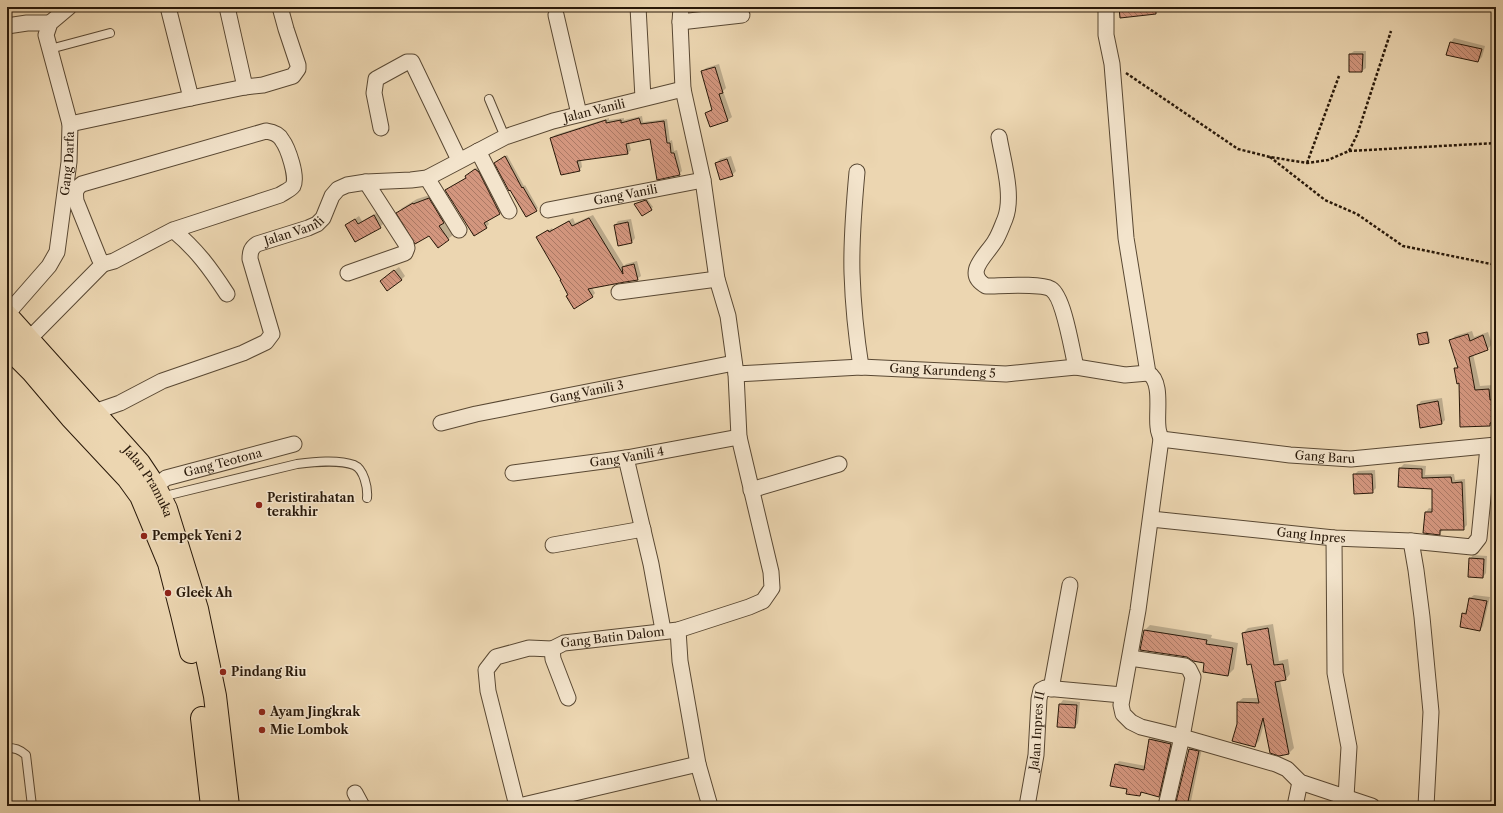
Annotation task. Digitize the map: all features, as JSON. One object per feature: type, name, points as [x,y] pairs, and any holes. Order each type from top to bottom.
[{"type":"main road","name":"Jalan Pramuka","points":[[7,315],[139,463],[158,492],[166,509],[190,611],[215,696],[228,806]]},
{"type":"main road","name":"Jalan Pramuka","points":[[7,346],[32,371],[71,417],[128,478],[140,496],[190,611],[212,806]]},
{"type":"street","points":[[7,26],[50,23],[69,7]]},
{"type":"street","points":[[168,7],[191,98]]},
{"type":"street","points":[[227,7],[245,87]]},
{"type":"street","points":[[70,124],[245,87],[263,85],[293,76],[298,69],[298,64],[280,7]]},
{"type":"street","points":[[638,7],[643,98]]},
{"type":"street","points":[[1106,7],[1106,35],[1112,64],[1126,238],[1148,373],[1157,384],[1158,428],[1161,439],[1151,519],[1130,658],[1122,695],[1121,705],[1123,714],[1131,722],[1141,727],[1182,737],[1283,766],[1300,782],[1372,806]]},
{"type":"street","points":[[681,14],[742,15]]},
{"type":"street","name":"Gang Batin Dalom","points":[[568,698],[554,659],[552,649],[564,643],[670,630],[749,607],[763,601],[772,588],[771,572],[739,437],[735,368],[728,316],[717,279],[703,180],[683,89],[681,14]]},
{"type":"street","points":[[556,15],[579,114]]},
{"type":"street","name":"Gang Darfa","points":[[7,315],[50,266],[57,252],[68,162],[70,124],[46,35],[50,23]]},
{"type":"street","points":[[381,128],[374,93],[376,79],[407,62],[412,62],[460,160]]},
{"type":"street","name":"Jalan Vanili","points":[[94,412],[120,403],[162,381],[243,353],[266,342],[272,334],[250,259],[252,248],[257,244],[317,224],[323,218],[332,196],[338,189],[347,185],[366,182],[427,178],[505,136],[579,114],[683,89]]},
{"type":"street","points":[[29,339],[103,264],[114,261],[173,230],[280,195],[289,190],[294,181],[290,157],[283,140],[274,133],[266,132],[82,184],[76,188],[76,201],[99,258],[103,264]]},
{"type":"street","points":[[999,137],[1009,196],[1006,216],[995,241],[976,268],[976,277],[986,286],[1036,286],[1050,288],[1061,303],[1076,367]]},
{"type":"street","points":[[478,151],[509,211]]},
{"type":"street","points":[[857,172],[853,215],[852,272],[854,323],[861,367]]},
{"type":"street","points":[[427,178],[459,230]]},
{"type":"street","name":"Gang Vanili","points":[[548,210],[703,180]]},
{"type":"street","points":[[348,274],[405,253],[407,248],[406,244],[366,182]]},
{"type":"street","points":[[173,230],[184,239],[209,267],[227,294]]},
{"type":"street","points":[[619,292],[717,279]]},
{"type":"street","name":"Gang Karundeng 5","points":[[735,368],[861,367],[1006,374],[1076,367],[1125,375],[1148,373]]},
{"type":"street","name":"Gang Vanili 3","points":[[441,423],[476,414],[735,368]]},
{"type":"street","name":"Gang Vanili 4","points":[[513,473],[626,458],[739,437]]},
{"type":"street","name":"Gang Baru","points":[[1161,439],[1290,455],[1351,458],[1380,457],[1447,449],[1492,446],[1479,538],[1476,545],[1472,547]]},
{"type":"street","name":"Gang Teotona","points":[[158,492],[166,478],[294,444]]},
{"type":"street","points":[[626,458],[652,564],[680,661],[698,764],[710,806]]},
{"type":"street","points":[[751,490],[839,464]]},
{"type":"street","name":"Gang Inpres","points":[[1151,519],[1334,538],[1411,541],[1472,547]]},
{"type":"street","points":[[553,545],[643,529]]},
{"type":"street","points":[[1334,538],[1335,673],[1349,747],[1346,797]]},
{"type":"street","points":[[1411,541],[1418,586],[1431,712],[1426,806]]},
{"type":"street","points":[[1051,689],[1070,585]]},
{"type":"street","points":[[552,649],[529,648],[496,657],[486,670],[488,691],[518,806],[698,764]]},
{"type":"street","points":[[1130,658],[1185,666],[1189,669],[1193,677],[1182,737],[1166,806]]},
{"type":"street","name":"Jalan Inpres II","points":[[1027,806],[1036,755],[1039,693],[1041,690],[1044,688],[1122,695]]},
{"type":"street","points":[[1295,806],[1300,782]]},
{"type":"street","points":[[355,792],[362,806]]},
{"type":"lane","points":[[50,49],[110,33]]},
{"type":"lane","points":[[489,99],[505,136]]},
{"type":"lane","points":[[158,492],[297,464],[342,462],[355,466],[362,474],[366,483],[367,498]]},
{"type":"lane","points":[[7,748],[21,750],[26,755],[32,806]]},
{"type":"path","points":[[1349,151],[1357,135],[1391,31]]},
{"type":"path","points":[[1112,64],[1238,149],[1270,157],[1307,163],[1328,160],[1349,151],[1496,143]]},
{"type":"path","points":[[1307,163],[1339,76]]},
{"type":"path","points":[[1270,157],[1325,200],[1357,214],[1403,246],[1496,265]]},
{"type":"building","points":[[1119,7],[1156,7],[1156,14],[1120,18]]},
{"type":"building","points":[[1450,42],[1482,49],[1478,62],[1446,55]]},
{"type":"building","points":[[1349,54],[1363,54],[1362,72],[1349,72]]},
{"type":"building","points":[[715,67],[723,93],[719,94],[728,121],[710,127],[705,113],[712,110],[701,71]]},
{"type":"building","points":[[639,118],[641,124],[664,121],[667,143],[670,143],[671,153],[674,153],[680,175],[657,180],[650,139],[626,144],[628,154],[577,161],[580,171],[561,175],[550,138],[606,120],[606,123],[621,120],[621,123]]},
{"type":"building","points":[[505,156],[522,188],[523,187],[537,211],[526,217],[510,190],[509,191],[494,163]]},
{"type":"building","points":[[727,159],[733,176],[720,180],[715,163]]},
{"type":"building","points":[[475,169],[479,172],[500,214],[484,223],[487,228],[474,236],[445,190],[466,178],[465,176]]},
{"type":"building","points":[[429,198],[444,223],[439,226],[449,240],[438,248],[429,236],[415,244],[396,213],[413,203]]},
{"type":"building","points":[[646,200],[652,210],[642,216],[634,204]]},
{"type":"building","points":[[374,215],[381,228],[355,242],[345,225],[355,219],[358,224]]},
{"type":"building","points":[[589,218],[623,274],[622,267],[634,264],[638,280],[588,289],[593,297],[574,309],[566,296],[568,295],[561,280],[536,237],[569,221],[572,226]]},
{"type":"building","points":[[628,222],[632,243],[618,246],[614,225]]},
{"type":"building","points":[[394,270],[402,280],[387,291],[380,281]]},
{"type":"building","points":[[1427,332],[1429,343],[1419,345],[1417,334]]},
{"type":"building","points":[[1468,334],[1470,341],[1483,335],[1488,350],[1469,357],[1475,390],[1489,389],[1490,400],[1496,399],[1496,422],[1490,423],[1490,426],[1460,427],[1459,383],[1457,384],[1454,368],[1458,368],[1449,340]]},
{"type":"building","points":[[1438,401],[1442,424],[1420,428],[1417,405]]},
{"type":"building","points":[[1399,468],[1422,469],[1422,478],[1451,477],[1452,483],[1462,482],[1464,530],[1440,530],[1440,535],[1423,533],[1425,512],[1432,512],[1432,489],[1398,487]]},
{"type":"building","points":[[1353,474],[1372,474],[1373,493],[1354,494]]},
{"type":"building","points":[[1469,558],[1484,559],[1483,578],[1468,577]]},
{"type":"building","points":[[1469,598],[1487,601],[1480,631],[1460,627],[1462,613],[1466,614]]},
{"type":"building","points":[[1268,628],[1274,665],[1283,664],[1286,680],[1275,682],[1289,754],[1279,756],[1270,753],[1263,718],[1255,747],[1232,741],[1237,724],[1237,702],[1259,703],[1251,664],[1247,665],[1242,633]]},
{"type":"building","points":[[1144,630],[1207,640],[1206,644],[1233,648],[1228,676],[1203,672],[1204,663],[1193,661],[1187,657],[1140,650]]},
{"type":"building","points":[[1059,704],[1077,705],[1075,728],[1057,727]]},
{"type":"building","points":[[1149,739],[1171,744],[1159,797],[1141,792],[1140,796],[1126,794],[1127,789],[1110,786],[1115,764],[1144,770]]},
{"type":"building","points":[[1189,749],[1199,751],[1187,806],[1175,806]]},
{"type":"place","name":"Peristirahatan terakhir","points":[[259,505]]},
{"type":"place","name":"Pempek Yeni 2","points":[[144,536]]},
{"type":"place","name":"Gleek Ah","points":[[168,593]]},
{"type":"place","name":"Pindang Riu","points":[[223,672]]},
{"type":"place","name":"Ayam Jingkrak","points":[[262,712]]},
{"type":"place","name":"Mie Lombok","points":[[262,730]]}]
